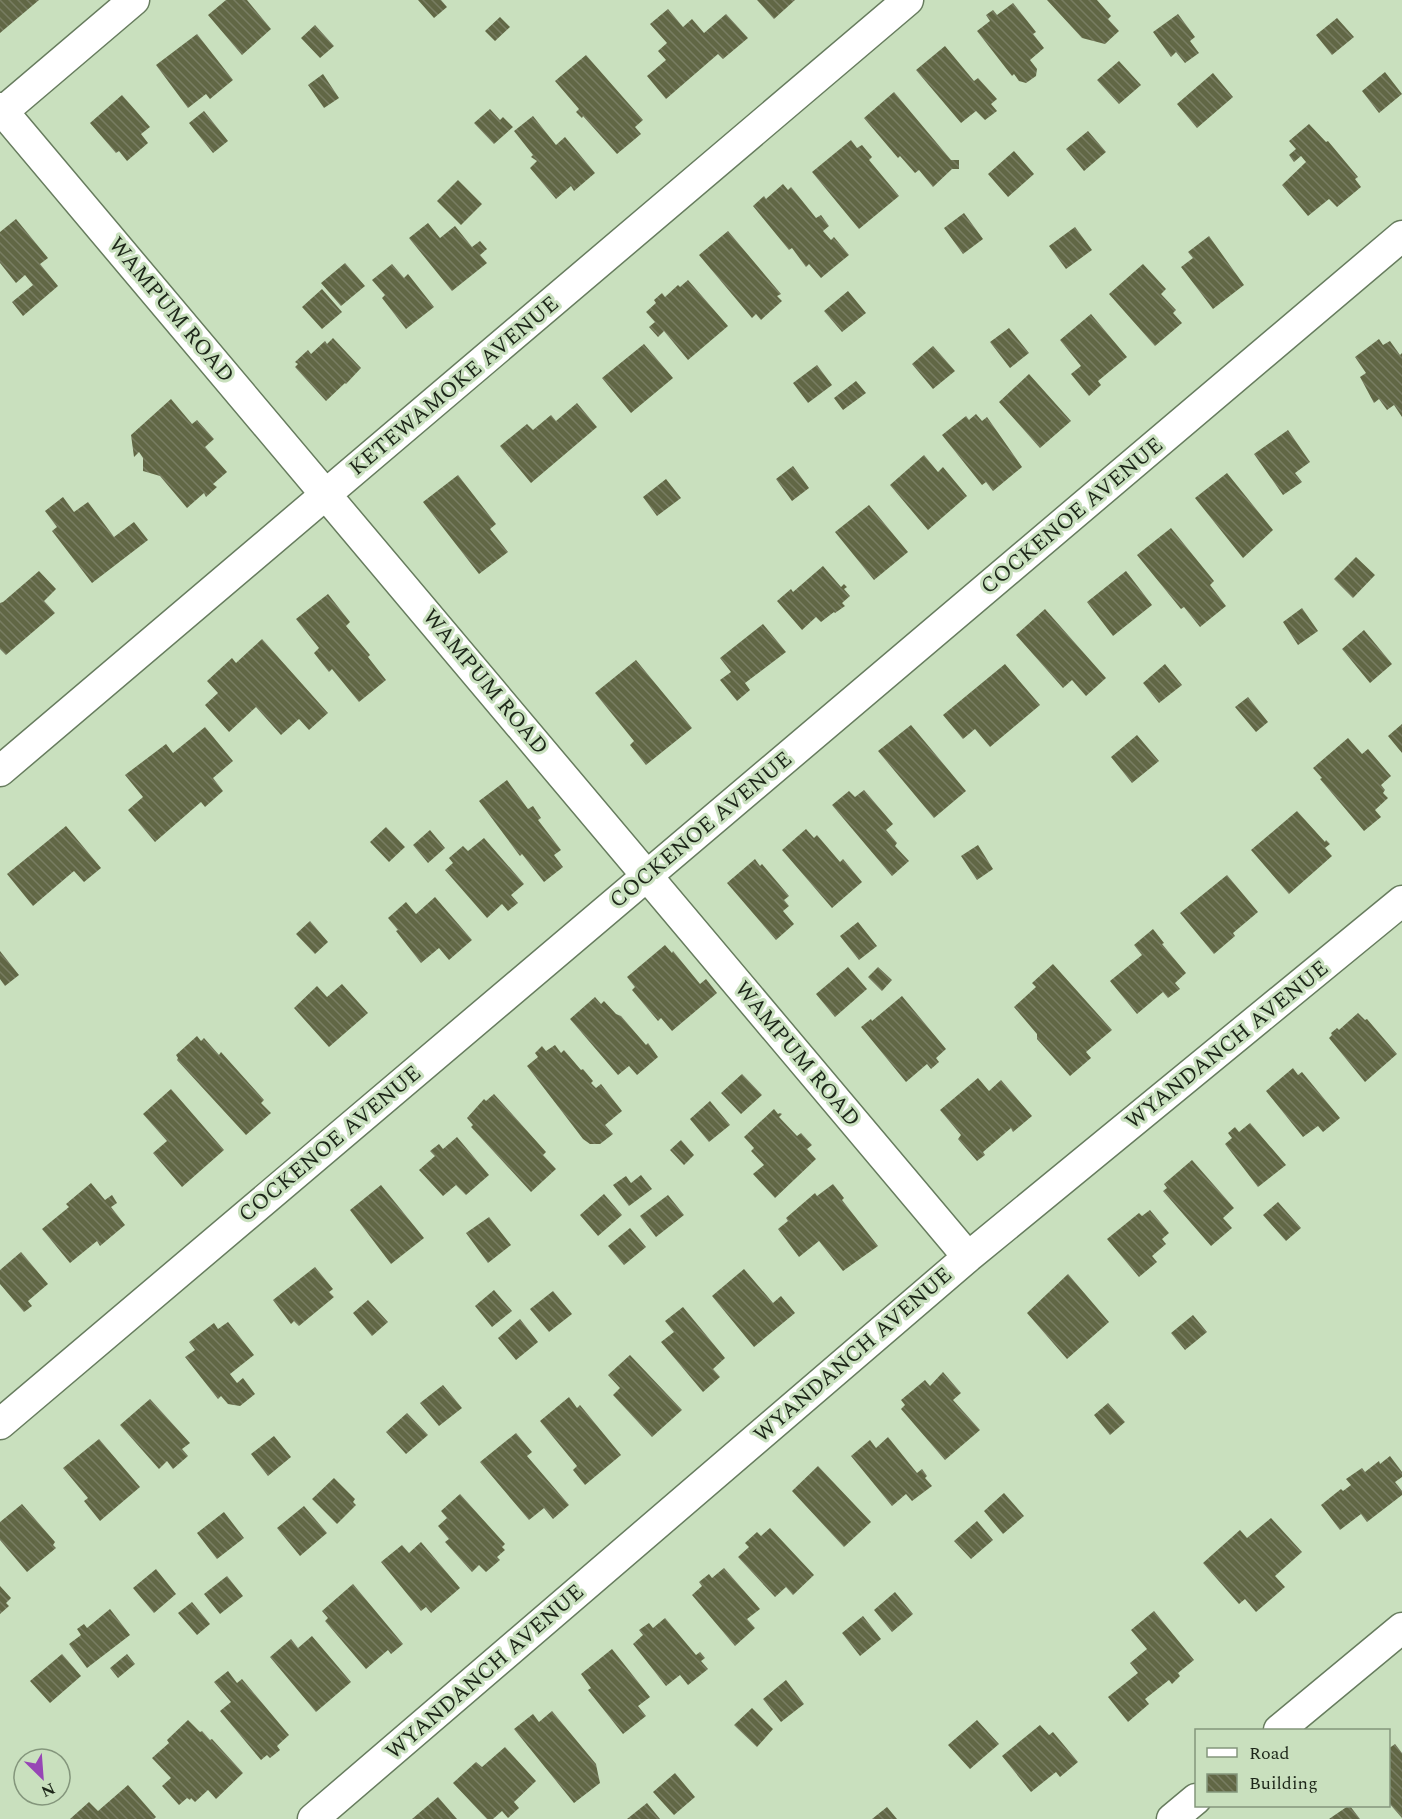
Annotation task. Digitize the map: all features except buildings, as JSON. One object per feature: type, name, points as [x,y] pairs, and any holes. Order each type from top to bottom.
[{"type":"street","points":[[1,111],[134,0]]},
{"type":"street","name":"KETEWAMOKE AVENUE","points":[[0,771],[908,0]]},
{"type":"street","name":"WAMPUM ROAD","points":[[1,111],[327,494],[968,1257]]},
{"type":"street","name":"COCKENOE AVENUE","points":[[0,1424],[1402,236]]},
{"type":"street","name":"WYANDANCH AVENUE","points":[[313,1819],[968,1257],[1402,901]]},
{"type":"street","points":[[1281,1729],[1402,1628]]},
{"type":"street","points":[[1172,1819],[1195,1801]]}]
